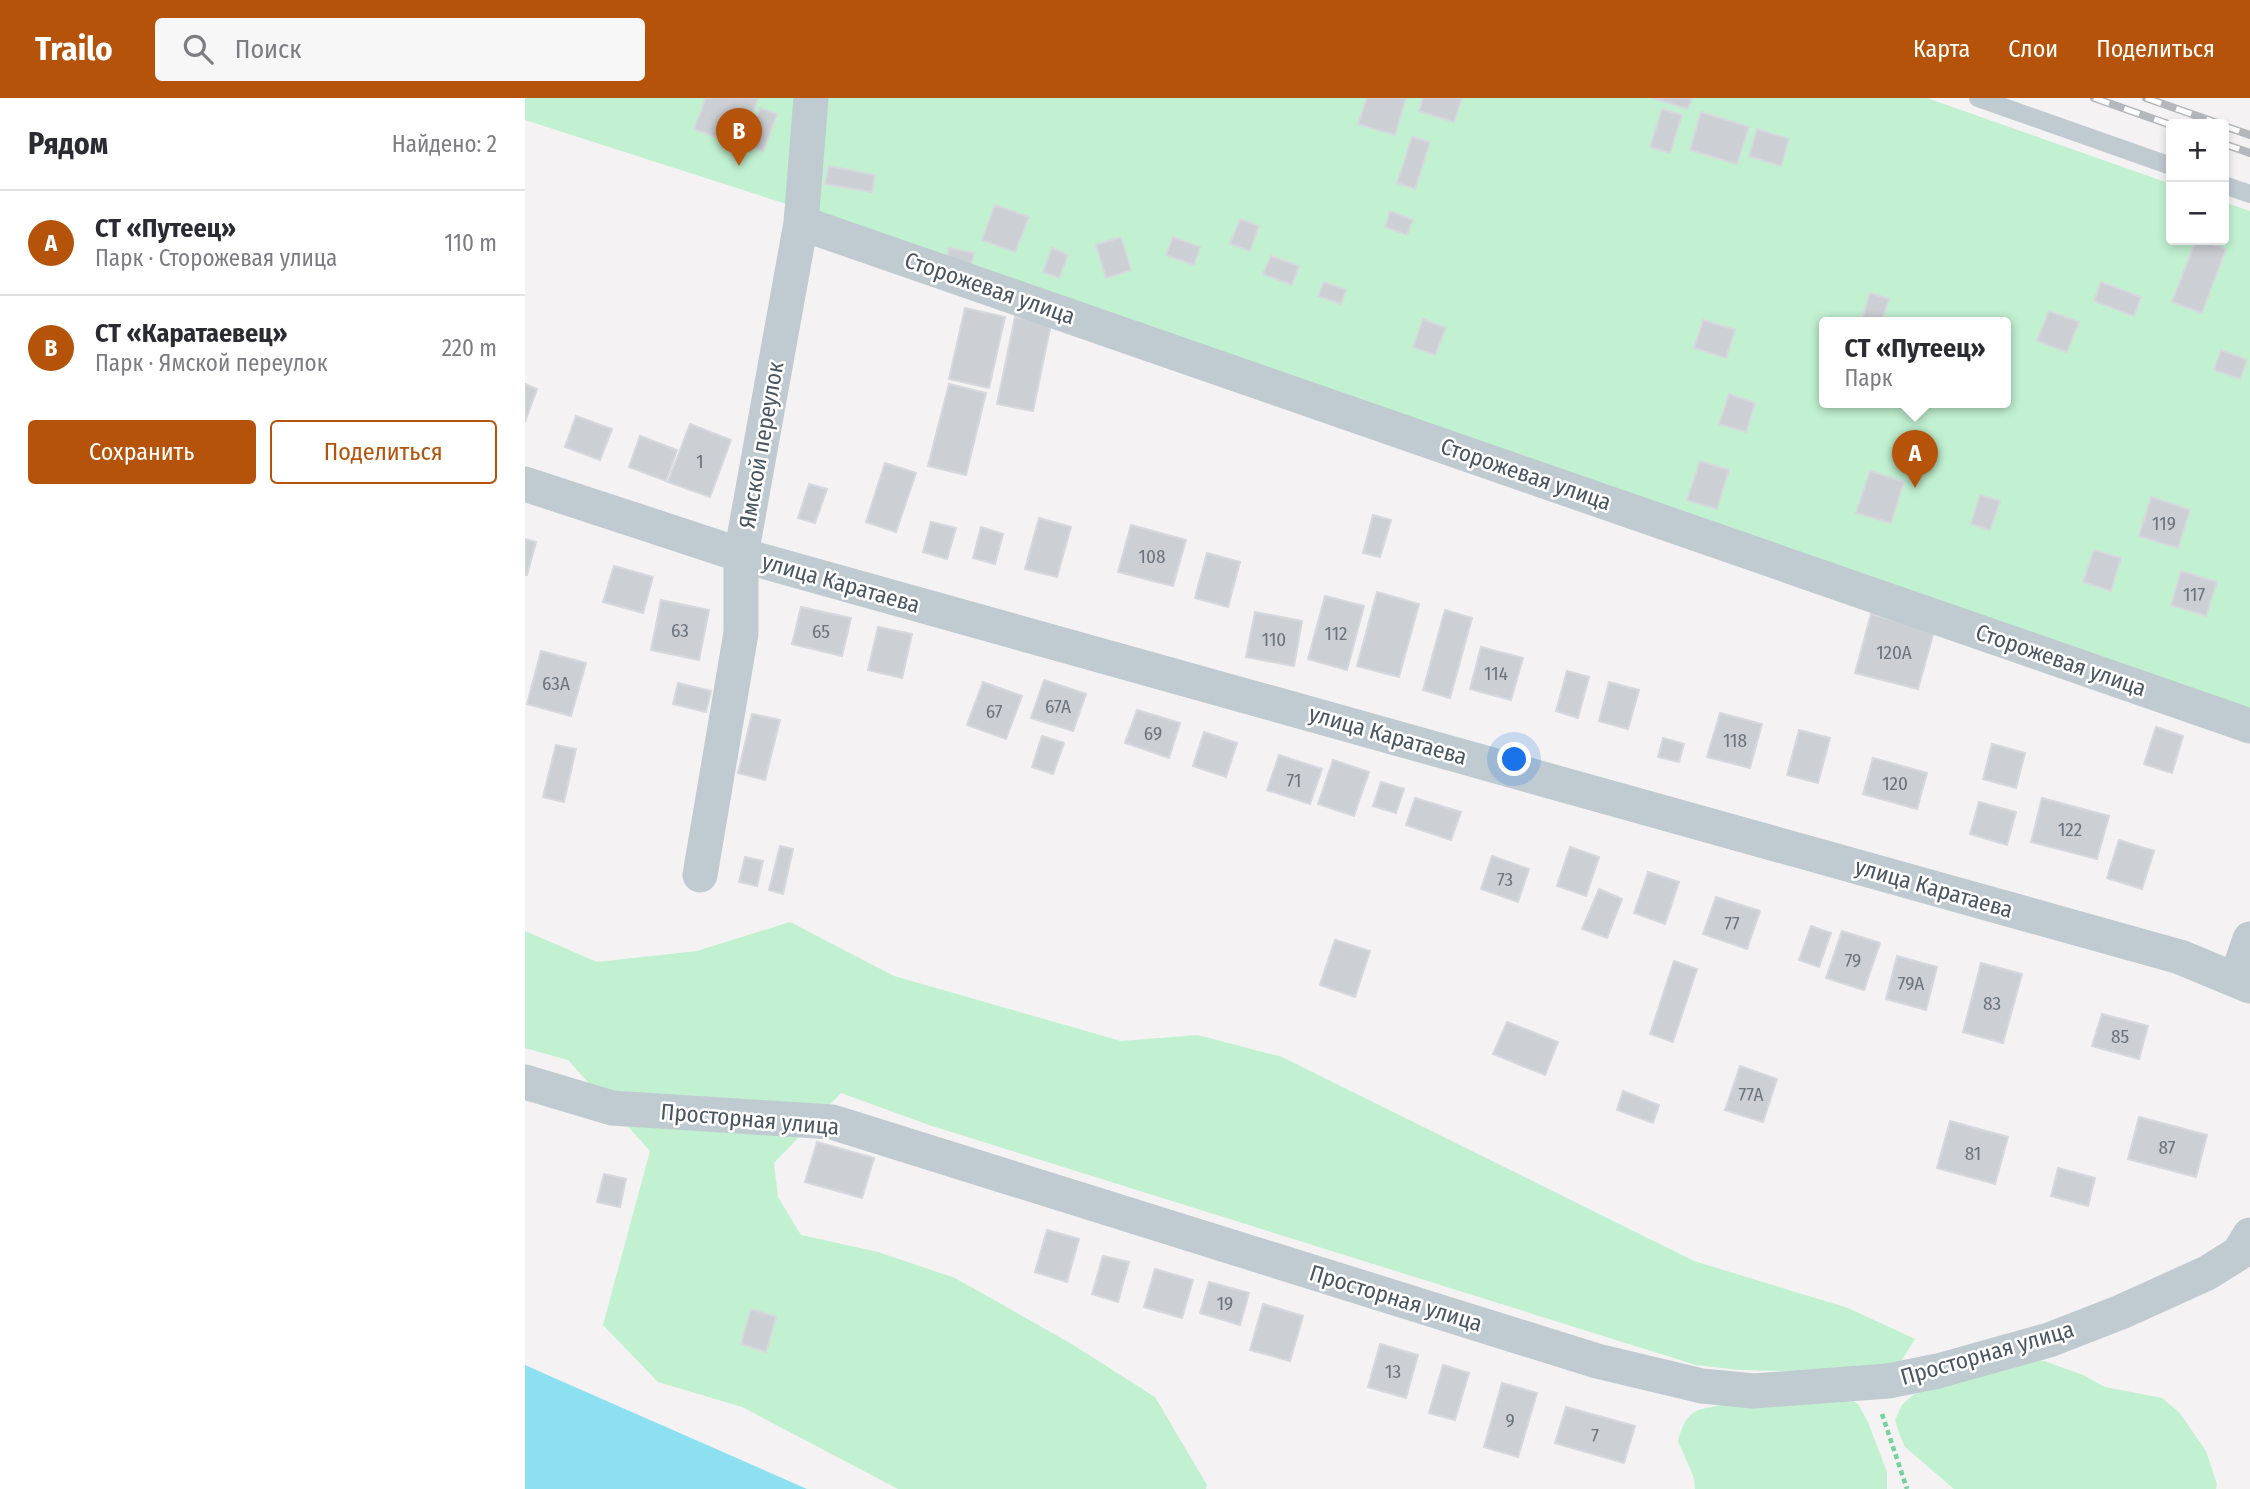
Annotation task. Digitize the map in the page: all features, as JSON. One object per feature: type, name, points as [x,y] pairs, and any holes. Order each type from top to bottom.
[{"type":"street","name":"Ямской переулок","points":[[700,875],[741,633],[741,555],[801,223],[810,99]]},
{"type":"street","name":"Сторожевая улица","points":[[801,223],[2250,726]]},
{"type":"street","name":"улица Каратаева","points":[[525,484],[741,555],[2167,953],[2243,983]]},
{"type":"street","points":[[2243,983],[2250,939]]},
{"type":"street","name":"Просторная улица","points":[[525,1082],[612,1108],[832,1122],[1597,1361],[1702,1386],[1754,1391],[1870,1383],[1938,1371],[2061,1335],[2121,1312],[2207,1273],[2239,1253],[2250,1236]]},
{"type":"lane","points":[[1978,98],[2166,164]]},
{"type":"lane","points":[[2229,187],[2250,194]]},
{"type":"path","points":[[1870,1383],[1907,1489]]},
{"type":"green space","points":[[525,98],[1927,98],[2166,182],[2166,245],[2229,245],[2229,204],[2250,211],[2250,721],[808,211],[525,120]]},
{"type":"green space","points":[[790,922],[894,976],[1121,1041],[1198,1035],[1282,1057],[1694,1261],[1848,1308],[1915,1339],[1893,1374],[1740,1370],[1696,1365],[929,1125],[841,1093],[774,1163],[778,1197],[801,1235],[878,1252],[955,1278],[1070,1343],[1155,1397],[1207,1485],[1206,1489],[898,1489],[742,1407],[658,1382],[603,1325],[650,1151],[568,1060],[525,1048],[525,931],[597,962],[697,951]]},
{"type":"green space","points":[[2000,1361],[2044,1361],[2083,1375],[2105,1387],[2162,1398],[2179,1412],[2206,1451],[2217,1484],[2216,1489],[1954,1489],[1905,1447],[1895,1420],[1902,1405],[1913,1395]]},
{"type":"green space","points":[[1844,1395],[1858,1404],[1868,1422],[1887,1472],[1887,1489],[1695,1489],[1694,1478],[1678,1441],[1685,1422],[1693,1413],[1720,1405]]},
{"type":"water","points":[[525,1365],[552,1377],[807,1489],[525,1489]]},
{"type":"building","points":[[706,98],[758,98],[740,146],[694,129]]},
{"type":"building","points":[[1367,98],[1406,98],[1395,135],[1358,124]]},
{"type":"building","points":[[1423,98],[1462,98],[1454,122],[1419,111]]},
{"type":"building","points":[[1652,98],[1692,98],[1688,109]]},
{"type":"building","points":[[760,108],[777,114],[763,151],[746,145]]},
{"type":"building","points":[[1662,109],[1682,115],[1670,153],[1650,147]]},
{"type":"building","points":[[1701,112],[1749,127],[1737,164],[1690,150]]},
{"type":"building","points":[[1757,129],[1789,139],[1781,166],[1749,156]]},
{"type":"building","points":[[1412,137],[1430,142],[1415,189],[1397,183]]},
{"type":"building","points":[[829,166],[875,175],[872,192],[825,184]]},
{"type":"building","points":[[995,205],[1029,217],[1015,252],[982,240]]},
{"type":"building","points":[[1390,211],[1413,220],[1407,235],[1385,227]]},
{"type":"building","points":[[1240,219],[1259,226],[1250,251],[1230,244]]},
{"type":"building","points":[[1121,237],[1131,270],[1106,278],[1096,245]]},
{"type":"building","points":[[1173,237],[1200,247],[1194,265],[1166,255]]},
{"type":"building","points":[[2194,245],[2215,245],[2226,249],[2202,313],[2172,302]]},
{"type":"building","points":[[949,248],[974,253],[970,271],[945,266]]},
{"type":"building","points":[[1052,248],[1068,255],[1059,278],[1043,272]]},
{"type":"building","points":[[1271,256],[1299,266],[1292,285],[1263,274]]},
{"type":"building","points":[[1324,282],[1346,290],[1341,304],[1318,296]]},
{"type":"building","points":[[2101,282],[2141,297],[2134,316],[2094,301]]},
{"type":"building","points":[[1870,293],[1889,299],[1883,317],[1863,317]]},
{"type":"building","points":[[965,308],[1005,317],[989,388],[949,379]]},
{"type":"building","points":[[2049,311],[2079,322],[2067,352],[2037,341]]},
{"type":"building","points":[[1015,317],[1051,324],[1033,411],[997,404]]},
{"type":"building","points":[[1423,319],[1446,328],[1435,355],[1413,347]]},
{"type":"building","points":[[1703,320],[1735,330],[1726,358],[1694,348]]},
{"type":"building","points":[[2221,350],[2247,360],[2240,379],[2214,370]]},
{"type":"building","points":[[525,384],[537,389],[525,422]]},
{"type":"building","points":[[949,384],[986,393],[966,475],[928,466]]},
{"type":"building","points":[[1729,394],[1755,403],[1746,432],[1719,424]]},
{"type":"building","points":[[576,416],[612,429],[600,460],[565,447]]},
{"type":"building","points":[[690,424],[731,440],[710,497],[668,482]]},
{"type":"building","points":[[640,436],[677,450],[666,481],[629,467]]},
{"type":"building","points":[[1700,461],[1729,470],[1717,509],[1687,500]]},
{"type":"building","points":[[885,463],[916,473],[896,532],[866,522]]},
{"type":"building","points":[[1870,471],[1904,482],[1891,523],[1856,513]]},
{"type":"building","points":[[809,484],[827,489],[815,523],[798,518]]},
{"type":"building","points":[[1980,495],[2000,501],[1990,530],[1971,524]]},
{"type":"building","points":[[2151,497],[2190,510],[2178,548],[2139,536]]},
{"type":"building","points":[[1373,515],[1391,520],[1380,557],[1363,553]]},
{"type":"building","points":[[1039,518],[1071,527],[1057,577],[1025,569]]},
{"type":"building","points":[[931,522],[956,528],[947,559],[923,552]]},
{"type":"building","points":[[1131,525],[1186,540],[1173,586],[1118,572]]},
{"type":"building","points":[[981,527],[1003,534],[995,564],[973,558]]},
{"type":"building","points":[[525,539],[536,542],[527,575],[525,575]]},
{"type":"building","points":[[2094,550],[2121,558],[2111,591],[2083,582]]},
{"type":"building","points":[[1207,553],[1240,562],[1228,607],[1195,598]]},
{"type":"building","points":[[614,566],[653,577],[643,613],[603,602]]},
{"type":"building","points":[[2181,571],[2217,582],[2206,616],[2171,605]]},
{"type":"building","points":[[1377,592],[1419,604],[1399,677],[1357,666]]},
{"type":"building","points":[[1325,596],[1364,606],[1347,670],[1308,659]]},
{"type":"building","points":[[661,600],[709,610],[699,660],[651,650]]},
{"type":"building","points":[[801,607],[851,618],[842,656],[792,644]]},
{"type":"building","points":[[1445,610],[1472,618],[1450,698],[1423,690]]},
{"type":"building","points":[[1255,612],[1302,621],[1294,666],[1246,657]]},
{"type":"building","points":[[1871,614],[1934,631],[1918,689],[1855,673]]},
{"type":"building","points":[[878,627],[912,634],[902,678],[868,670]]},
{"type":"building","points":[[1481,647],[1523,658],[1511,700],[1470,689]]},
{"type":"building","points":[[541,651],[586,663],[571,716],[527,704]]},
{"type":"building","points":[[1567,671],[1589,677],[1578,718],[1556,711]]},
{"type":"building","points":[[1044,680],[1086,694],[1073,731],[1031,718]]},
{"type":"building","points":[[983,682],[1022,696],[1006,739],[967,725]]},
{"type":"building","points":[[1609,682],[1639,690],[1628,729],[1599,721]]},
{"type":"building","points":[[678,683],[711,691],[706,712],[673,704]]},
{"type":"building","points":[[1137,710],[1180,723],[1169,758],[1125,743]]},
{"type":"building","points":[[1720,713],[1762,724],[1750,768],[1707,757]]},
{"type":"building","points":[[752,714],[780,720],[765,780],[738,773]]},
{"type":"building","points":[[2156,727],[2183,736],[2172,773],[2144,764]]},
{"type":"building","points":[[1799,730],[1830,738],[1818,783],[1787,775]]},
{"type":"building","points":[[1204,732],[1237,743],[1226,777],[1193,766]]},
{"type":"building","points":[[1042,736],[1064,743],[1053,774],[1032,767]]},
{"type":"building","points":[[1663,738],[1684,744],[1679,762],[1658,757]]},
{"type":"building","points":[[1992,744],[2025,753],[2016,788],[1983,779]]},
{"type":"building","points":[[556,745],[576,749],[564,802],[543,797]]},
{"type":"building","points":[[1279,755],[1322,769],[1310,804],[1267,790]]},
{"type":"building","points":[[1873,758],[1927,773],[1917,809],[1863,794]]},
{"type":"building","points":[[1333,760],[1369,772],[1354,816],[1318,804]]},
{"type":"building","points":[[1381,782],[1404,789],[1396,813],[1373,806]]},
{"type":"building","points":[[1415,798],[1461,812],[1451,840],[1406,825]]},
{"type":"building","points":[[2042,798],[2109,816],[2097,859],[2031,842]]},
{"type":"building","points":[[1979,802],[2016,812],[2007,845],[1970,834]]},
{"type":"building","points":[[2119,840],[2154,851],[2142,889],[2107,878]]},
{"type":"building","points":[[780,846],[793,849],[783,894],[769,890]]},
{"type":"building","points":[[1570,847],[1599,857],[1586,896],[1557,886]]},
{"type":"building","points":[[1492,856],[1529,869],[1518,902],[1481,889]]},
{"type":"building","points":[[745,857],[763,861],[757,886],[739,882]]},
{"type":"building","points":[[1648,872],[1679,882],[1665,924],[1634,913]]},
{"type":"building","points":[[1599,889],[1622,899],[1607,938],[1582,929]]},
{"type":"building","points":[[1716,897],[1760,911],[1747,949],[1703,934]]},
{"type":"building","points":[[1811,926],[1831,933],[1819,967],[1799,960]]},
{"type":"building","points":[[1842,931],[1880,943],[1864,990],[1826,978]]},
{"type":"building","points":[[1335,940],[1370,951],[1355,997],[1320,985]]},
{"type":"building","points":[[1897,956],[1937,967],[1926,1010],[1886,999]]},
{"type":"building","points":[[1674,961],[1697,969],[1673,1042],[1650,1034]]},
{"type":"building","points":[[1981,963],[2022,974],[2003,1043],[1963,1032]]},
{"type":"building","points":[[2102,1014],[2148,1026],[2139,1059],[2092,1046]]},
{"type":"building","points":[[1507,1022],[1558,1042],[1545,1075],[1493,1054]]},
{"type":"building","points":[[1740,1066],[1777,1079],[1763,1122],[1725,1110]]},
{"type":"building","points":[[1623,1091],[1659,1105],[1653,1123],[1617,1110]]},
{"type":"building","points":[[2139,1117],[2207,1135],[2196,1177],[2128,1159]]},
{"type":"building","points":[[1950,1121],[2008,1137],[1995,1184],[1937,1168]]},
{"type":"building","points":[[817,1142],[874,1158],[862,1198],[805,1182]]},
{"type":"building","points":[[2058,1168],[2095,1178],[2088,1206],[2051,1196]]},
{"type":"building","points":[[604,1174],[626,1179],[620,1207],[597,1202]]},
{"type":"building","points":[[1047,1230],[1079,1239],[1067,1282],[1035,1272]]},
{"type":"building","points":[[1103,1256],[1129,1262],[1118,1302],[1092,1294]]},
{"type":"building","points":[[1155,1269],[1193,1280],[1182,1318],[1144,1307]]},
{"type":"building","points":[[1209,1282],[1249,1293],[1240,1325],[1200,1313]]},
{"type":"building","points":[[1263,1304],[1303,1316],[1290,1361],[1250,1350]]},
{"type":"building","points":[[751,1309],[776,1317],[766,1352],[741,1344]]},
{"type":"building","points":[[1380,1344],[1418,1355],[1406,1398],[1368,1387]]},
{"type":"building","points":[[1443,1365],[1469,1373],[1455,1420],[1429,1413]]},
{"type":"building","points":[[1502,1383],[1537,1393],[1518,1457],[1484,1447]]},
{"type":"building","points":[[1566,1407],[1635,1426],[1624,1463],[1555,1443]]},
{"type":"railway","points":[[2094,98],[2166,123]]},
{"type":"railway","points":[[2146,98],[2206,119]]},
{"type":"railway","points":[[2229,128],[2250,135]]},
{"type":"railway","points":[[2229,146],[2250,153]]},
{"type":"place","name":"СТ «Каратаевец»","points":[[739,166]]},
{"type":"place","name":"СТ «Путеец»","points":[[1915,488]]}]
